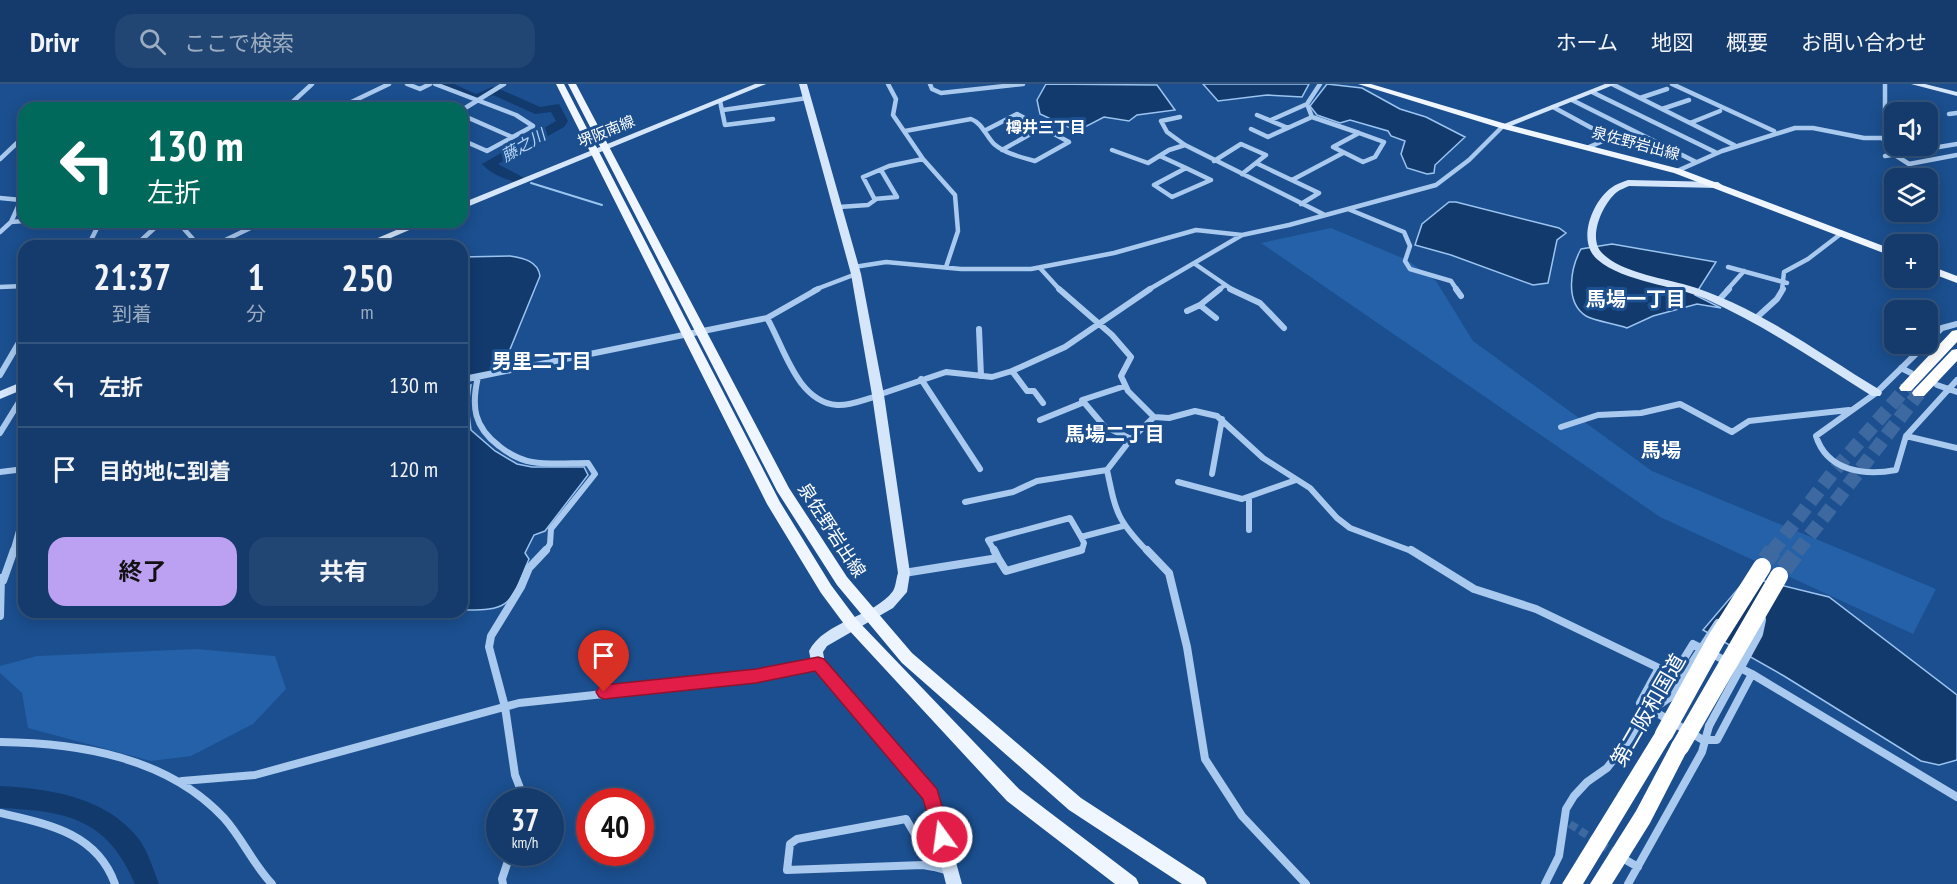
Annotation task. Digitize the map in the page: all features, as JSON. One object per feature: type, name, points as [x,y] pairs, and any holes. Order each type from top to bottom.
[{"type":"highway","points":[[1906,388],[1957,334]]},
{"type":"highway","points":[[1920,393],[1957,353]]},
{"type":"highway","name":"第二阪和国道","points":[[1572,884],[1664,734],[1764,563]]},
{"type":"highway","points":[[1600,884],[1642,817],[1680,747],[1782,573]]},
{"type":"main road","name":"泉佐野岩出線","points":[[560,84],[600,150],[702,332],[784,491],[842,581],[868,614],[907,658],[1075,804],[1198,884]]},
{"type":"main road","name":"泉佐野岩出線","points":[[572,84],[600,150],[687,334],[774,504],[826,589],[852,624],[1013,795],[1130,884]]},
{"type":"main road","name":"泉佐野岩出線","points":[[1362,84],[1503,126],[1677,171],[1884,250]]},
{"type":"main road","points":[[1938,272],[1957,280]]},
{"type":"street","points":[[292,102],[312,84]]},
{"type":"street","points":[[352,102],[389,84]]},
{"type":"street","points":[[407,84],[420,88],[430,84]]},
{"type":"street","points":[[435,84],[516,115],[533,126],[486,151],[468,143]]},
{"type":"street","points":[[468,107],[504,84]]},
{"type":"street","name":"堺阪南線","points":[[468,204],[600,150],[721,106],[762,84]]},
{"type":"street","points":[[803,84],[855,271],[878,395],[904,573],[900,592],[888,604],[822,642],[816,651],[818,664],[931,795],[946,874]]},
{"type":"street","points":[[888,84],[896,99],[893,115],[923,159],[955,195],[958,231],[946,267]]},
{"type":"street","points":[[930,84],[932,89],[941,93],[1023,84]]},
{"type":"street","points":[[1271,120],[1307,104],[1320,84]]},
{"type":"street","points":[[468,379],[767,318],[807,293],[855,271],[886,262],[946,267],[1040,268],[1137,247],[1181,232],[1196,230],[1242,235],[1289,225],[1436,185],[1469,160],[1503,126],[1612,84],[1734,144]]},
{"type":"street","points":[[1672,84],[1775,131]]},
{"type":"street","points":[[1677,171],[1734,144],[1751,142],[1775,131],[1802,127],[1870,140],[1885,138],[1885,84]]},
{"type":"street","points":[[1915,84],[1957,94]]},
{"type":"street","points":[[1640,98],[1667,89]]},
{"type":"street","points":[[1592,92],[1715,152]]},
{"type":"street","points":[[773,119],[725,125],[721,106],[807,98]]},
{"type":"street","points":[[1572,100],[1695,162]]},
{"type":"street","points":[[1662,109],[1689,100]]},
{"type":"street","points":[[1307,104],[1312,117]]},
{"type":"street","points":[[1553,107],[1610,138],[1589,147]]},
{"type":"street","points":[[1690,123],[1720,111]]},
{"type":"street","points":[[1949,114],[1957,113]]},
{"type":"street","points":[[905,131],[971,119],[976,121],[994,146],[1035,161],[1069,142],[1017,114],[984,131]]},
{"type":"street","points":[[1257,115],[1288,128]]},
{"type":"street","points":[[1180,117],[1161,121],[1167,132],[1185,145],[1323,214]]},
{"type":"street","points":[[1251,129],[1268,137],[1312,117],[1360,133],[1384,142],[1375,157],[1363,162],[1333,147],[1360,133]]},
{"type":"street","points":[[468,118],[512,137]]},
{"type":"street","points":[[1002,150],[1042,127]]},
{"type":"street","points":[[0,159],[17,143]]},
{"type":"street","points":[[1214,161],[1241,144],[1266,154],[1242,174]]},
{"type":"street","points":[[1938,147],[1957,144]]},
{"type":"street","points":[[1112,150],[1148,163],[1185,145]]},
{"type":"street","points":[[1938,147],[1955,155]]},
{"type":"street","points":[[1293,180],[1343,153]]},
{"type":"street","points":[[1896,156],[1909,164],[1955,155]]},
{"type":"street","points":[[1160,156],[1186,168],[1211,180],[1172,197],[1154,185],[1186,168]]},
{"type":"street","points":[[874,199],[863,177],[923,159]]},
{"type":"street","points":[[1256,163],[1318,193],[1301,204]]},
{"type":"street","points":[[839,207],[868,205],[874,199],[897,197],[881,170]]},
{"type":"street","points":[[1718,185],[1628,183],[1615,189],[1606,198],[1595,219],[1592,240],[1594,250],[1608,263],[1718,301],[1755,319],[1876,393]]},
{"type":"street","points":[[0,198],[18,200]]},
{"type":"street","points":[[0,232],[11,222],[18,207]]},
{"type":"street","points":[[1347,209],[1404,232],[1410,246],[1405,261],[1406,265],[1410,269],[1451,281],[1461,296]]},
{"type":"street","points":[[11,222],[18,221]]},
{"type":"street","points":[[142,240],[154,228]]},
{"type":"street","points":[[183,228],[194,240]]},
{"type":"street","points":[[226,240],[250,228]]},
{"type":"street","points":[[379,240],[408,228]]},
{"type":"street","points":[[1755,319],[1781,294],[1787,283],[1784,272],[1808,259],[1842,233]]},
{"type":"street","points":[[767,318],[796,376],[813,396],[823,403],[836,405],[878,395],[946,372],[981,376],[1012,371],[1065,347],[1095,324],[1242,235]]},
{"type":"street","points":[[1195,264],[1224,286],[1260,303],[1284,328]]},
{"type":"street","points":[[1728,267],[1787,283]]},
{"type":"street","points":[[1040,268],[1095,324],[1112,335],[1131,357],[1121,376],[1125,386],[1154,417],[1169,418],[1195,411],[1222,419],[1249,447],[1310,488],[1337,518],[1350,528],[1413,551],[1474,590],[1536,609],[1659,668],[1640,703],[1703,740],[1717,740],[1752,674]]},
{"type":"street","points":[[1718,301],[1744,271]]},
{"type":"street","points":[[0,287],[18,286]]},
{"type":"street","points":[[1187,310],[1201,306],[1224,286]]},
{"type":"street","points":[[1201,306],[1216,318]]},
{"type":"street","points":[[1938,332],[1942,328],[1957,324]]},
{"type":"street","points":[[979,328],[981,376]]},
{"type":"street","points":[[0,375],[18,344]]},
{"type":"street","points":[[1916,354],[1876,393],[1816,436],[1818,448],[1826,457],[1843,466],[1866,473],[1896,470],[1906,436],[1957,380]]},
{"type":"street","points":[[1901,368],[1911,373]]},
{"type":"street","points":[[1012,371],[1027,391],[1034,391],[1043,403]]},
{"type":"street","points":[[478,377],[474,393],[475,421],[483,436],[509,454],[524,460],[588,463],[595,474],[551,530],[550,543],[544,554],[529,568],[521,587],[491,636],[489,647],[505,706],[515,775],[520,788]]},
{"type":"street","points":[[921,379],[980,469]]},
{"type":"street","points":[[1937,385],[1957,392]]},
{"type":"street","points":[[1040,420],[1083,403],[1082,400],[1125,386]]},
{"type":"street","points":[[0,395],[18,388]]},
{"type":"street","points":[[1083,403],[1104,426],[1131,439]]},
{"type":"street","points":[[0,433],[18,404]]},
{"type":"street","points":[[1561,427],[1598,415],[1641,413],[1680,404],[1732,432],[1749,421],[1852,409]]},
{"type":"street","points":[[965,502],[1013,492],[1037,481],[1107,470],[1131,439],[1154,417]]},
{"type":"street","points":[[1212,474],[1222,419]]},
{"type":"street","points":[[1906,436],[1957,448]]},
{"type":"street","points":[[0,472],[18,470]]},
{"type":"street","points":[[1107,470],[1114,507],[1123,526],[1169,573],[1187,647],[1205,759],[1242,816],[1306,884]]},
{"type":"street","points":[[1178,482],[1242,499],[1296,480]]},
{"type":"street","points":[[1248,497],[1249,530]]},
{"type":"street","points":[[1070,518],[1084,543],[1082,550],[1006,571],[998,558],[988,540],[1070,518]]},
{"type":"street","points":[[1081,537],[1123,526]]},
{"type":"street","points":[[0,615],[2,579],[18,535]]},
{"type":"street","points":[[14,549],[18,548]]},
{"type":"street","points":[[904,573],[998,558]]},
{"type":"street","points":[[1653,710],[1669,698],[1711,630],[1744,595]]},
{"type":"street","points":[[1628,884],[1702,752],[1708,726],[1758,634],[1768,596]]},
{"type":"street","points":[[1545,884],[1559,856],[1567,822],[1566,809],[1574,796],[1587,782],[1607,768],[1653,710],[1693,644],[1752,674],[1957,797]]},
{"type":"street","points":[[182,781],[255,775],[505,706],[562,695],[756,676],[818,664]]},
{"type":"street","points":[[0,742],[75,748],[145,767],[182,781],[235,830],[263,876],[272,884]]},
{"type":"street","points":[[0,813],[35,821],[79,839],[105,859],[115,884]]},
{"type":"street","points":[[906,819],[946,874],[923,865],[787,870],[790,844],[797,839],[906,819]]},
{"type":"street","points":[[1624,859],[1638,867]]},
{"type":"street","points":[[503,884],[508,866]]},
{"type":"shaded area","points":[[1046,84],[1157,85],[1175,110],[1137,115],[1129,121],[1104,117],[1083,128],[1068,127],[1040,114],[1037,100]]},
{"type":"shaded area","points":[[1203,84],[1309,84],[1302,97],[1267,95],[1218,101]]},
{"type":"shaded area","points":[[1327,84],[1362,88],[1400,109],[1426,117],[1465,137],[1435,165],[1434,173],[1427,174],[1407,168],[1401,154],[1405,141],[1391,136],[1388,131],[1350,120],[1340,123],[1317,115],[1310,106]]},
{"type":"shaded area","points":[[1449,202],[1559,228],[1566,233],[1557,240],[1548,283],[1533,285],[1451,255],[1415,245],[1422,224]]},
{"type":"shaded area","points":[[1331,228],[1407,260],[1436,281],[1473,341],[1652,471],[1936,589],[1913,634],[1660,517],[1261,243]]},
{"type":"shaded area","points":[[1612,244],[1716,262],[1695,295],[1721,308],[1697,304],[1653,316],[1627,328],[1586,316],[1579,310],[1572,293],[1572,274],[1577,256],[1581,249]]},
{"type":"shaded area","points":[[510,256],[525,259],[536,267],[540,276],[502,369],[468,376],[468,257]]},
{"type":"shaded area","points":[[471,385],[468,406],[468,386]]},
{"type":"shaded area","points":[[468,406],[471,430],[495,451],[517,464],[532,467],[584,467],[588,475],[545,531],[534,535],[525,553],[529,559],[513,595],[501,606],[468,610]]},
{"type":"shaded area","points":[[1748,577],[1829,597],[1957,695],[1957,760],[1939,765],[1921,761],[1784,676],[1703,630]]},
{"type":"shaded area","points":[[196,649],[275,656],[286,689],[253,724],[191,756],[151,761],[28,728],[22,693],[0,673],[0,666],[37,656]]},
{"type":"waterway","name":"藤之川","points":[[444,84],[476,98],[492,91],[539,111],[555,107],[562,121],[560,124],[489,164],[500,172],[519,179]]},
{"type":"waterway","name":"藤之川","points":[[531,183],[602,205]]},
{"type":"waterway","points":[[0,797],[54,802],[86,812],[101,820],[129,846],[147,884]]},
{"type":"tunnel","points":[[1772,552],[1834,471],[1906,388]]},
{"type":"tunnel","points":[[1797,552],[1919,393]]},
{"type":"tunnel","points":[[1766,560],[1773,550]]},
{"type":"tunnel","points":[[1784,569],[1798,550]]},
{"type":"tunnel","points":[[1570,824],[1616,854]]},
{"type":"district","name":"樽井三丁目","points":[[1046,127]]},
{"type":"district","name":"馬場一丁目","points":[[1636,299]]},
{"type":"district","name":"男里二丁目","points":[[542,361]]},
{"type":"district","name":"馬場二丁目","points":[[1115,434]]},
{"type":"district","name":"馬場","points":[[1661,450]]},
{"type":"route","points":[[604,692],[756,676],[818,664],[914,772],[931,795],[942,837]]}]
